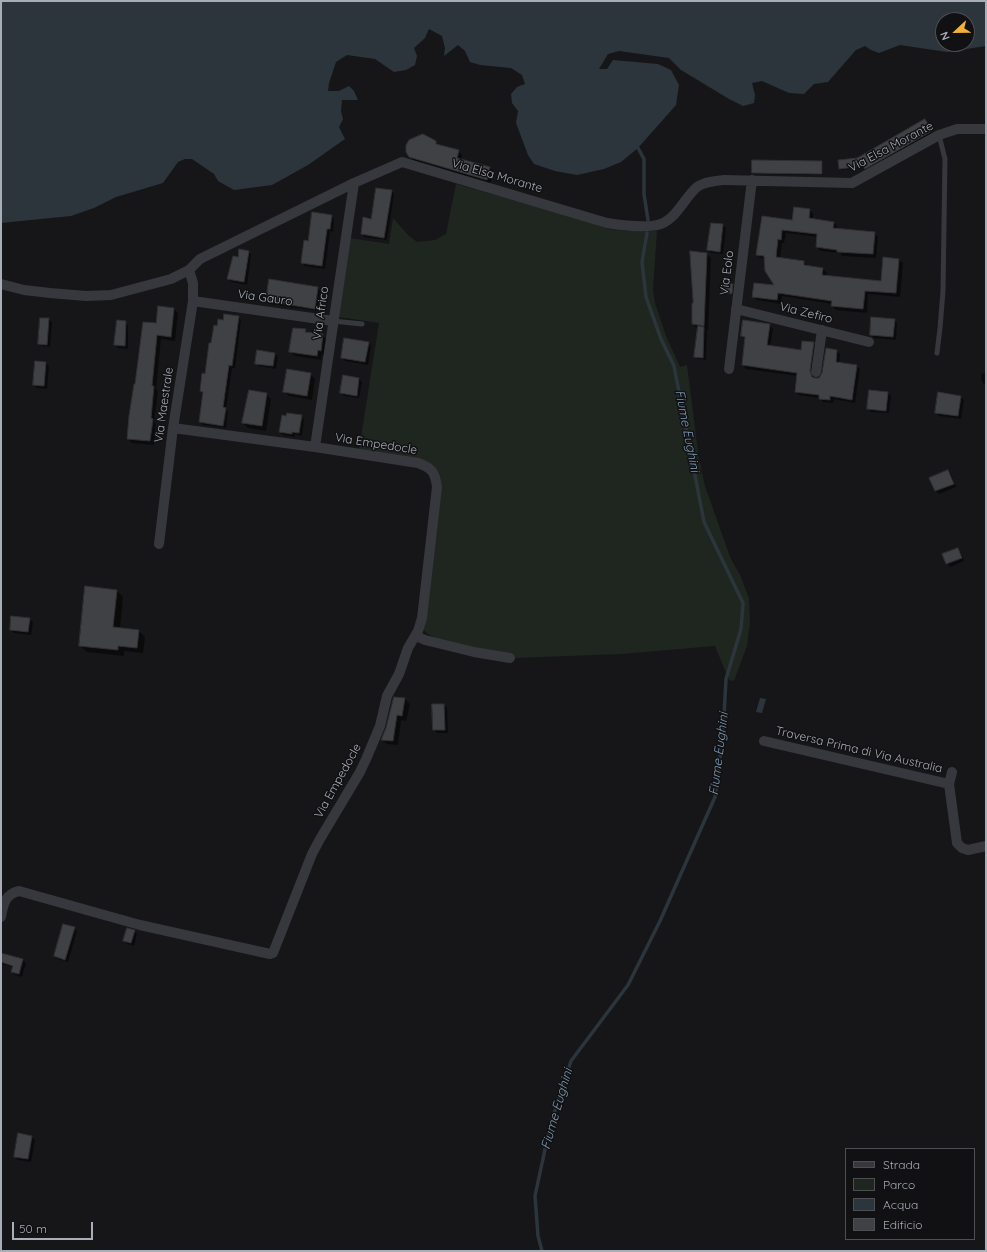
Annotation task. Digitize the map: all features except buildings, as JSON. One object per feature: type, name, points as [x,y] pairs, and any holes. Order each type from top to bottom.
[{"type":"street","name":"Via Elsa Morante","points":[[1,284],[24,290],[86,296],[111,295],[171,279],[189,270],[200,259],[354,183],[402,162],[607,223],[622,225],[658,225],[670,218],[696,188],[707,183],[724,180],[752,180],[852,183],[939,135],[957,129],[986,128]]},
{"type":"street","name":"Via Eolo","points":[[729,369],[752,180]]},
{"type":"street","name":"Via Africo","points":[[315,447],[354,183]]},
{"type":"street","name":"Via Maestrale","points":[[159,544],[173,428],[193,301],[194,283],[189,270]]},
{"type":"street","name":"Via Gauro","points":[[193,301],[333,321]]},
{"type":"street","name":"Via Zefiro","points":[[736,309],[869,342]]},
{"type":"street","points":[[816,372],[822,330]]},
{"type":"street","name":"Via Empedocle","points":[[1,917],[6,899],[10,895],[19,892],[140,926],[270,954],[273,953],[312,854],[360,772],[380,726],[386,696],[399,674],[408,648],[416,636],[422,618],[436,502],[437,488],[434,474],[429,467],[418,463],[315,447],[173,428]]},
{"type":"street","points":[[416,636],[425,640],[474,652],[510,658]]},
{"type":"street","name":"Traversa Prima di Via Australia","points":[[764,741],[949,784]]},
{"type":"street","points":[[952,772],[949,784],[958,843],[962,848],[968,850],[986,846]]},
{"type":"lane","points":[[937,353],[943,291],[945,159],[939,135]]},
{"type":"lane","points":[[333,321],[362,324]]},
{"type":"green space","points":[[456,184],[577,218],[609,229],[628,231],[657,231],[653,290],[655,303],[666,336],[680,367],[687,365],[699,459],[705,486],[730,557],[740,575],[749,598],[750,623],[747,646],[734,681],[729,680],[715,646],[621,654],[516,658],[513,654],[493,652],[439,640],[428,634],[423,629],[437,471],[359,450],[379,323],[339,317],[350,238],[389,244],[393,218],[408,235],[417,242],[435,240],[446,234]]},
{"type":"water","points":[[1,1],[986,1],[986,46],[975,48],[975,12],[935,12],[935,50],[900,45],[879,53],[865,46],[856,50],[828,82],[814,84],[804,94],[789,93],[762,81],[752,83],[755,95],[754,103],[743,106],[681,70],[669,58],[619,51],[608,54],[599,69],[607,69],[613,60],[658,64],[671,70],[679,85],[676,105],[638,148],[621,162],[604,169],[577,175],[555,171],[534,164],[528,155],[516,123],[518,111],[512,103],[511,94],[517,87],[525,84],[522,75],[511,68],[480,65],[470,62],[465,51],[458,45],[444,56],[445,48],[442,36],[429,29],[425,38],[414,48],[417,56],[415,65],[406,70],[394,72],[375,59],[347,55],[336,62],[328,91],[339,91],[349,86],[354,91],[358,100],[342,100],[341,111],[343,119],[339,127],[345,139],[308,165],[272,185],[234,190],[218,181],[214,174],[192,159],[185,159],[178,162],[163,183],[116,197],[94,208],[71,216],[1,223]]},
{"type":"water","points":[[760,698],[766,699],[762,713],[756,712]]},
{"type":"waterway","name":"Fiume Eughini","points":[[638,148],[644,159],[644,194],[648,220]]},
{"type":"waterway","name":"Fiume Eughini","points":[[542,1251],[538,1236],[535,1196],[550,1126],[571,1061],[628,985],[660,921],[715,797],[723,734],[726,679],[741,629],[743,603],[704,522],[674,366],[661,339],[646,297],[642,262],[647,233]]}]
